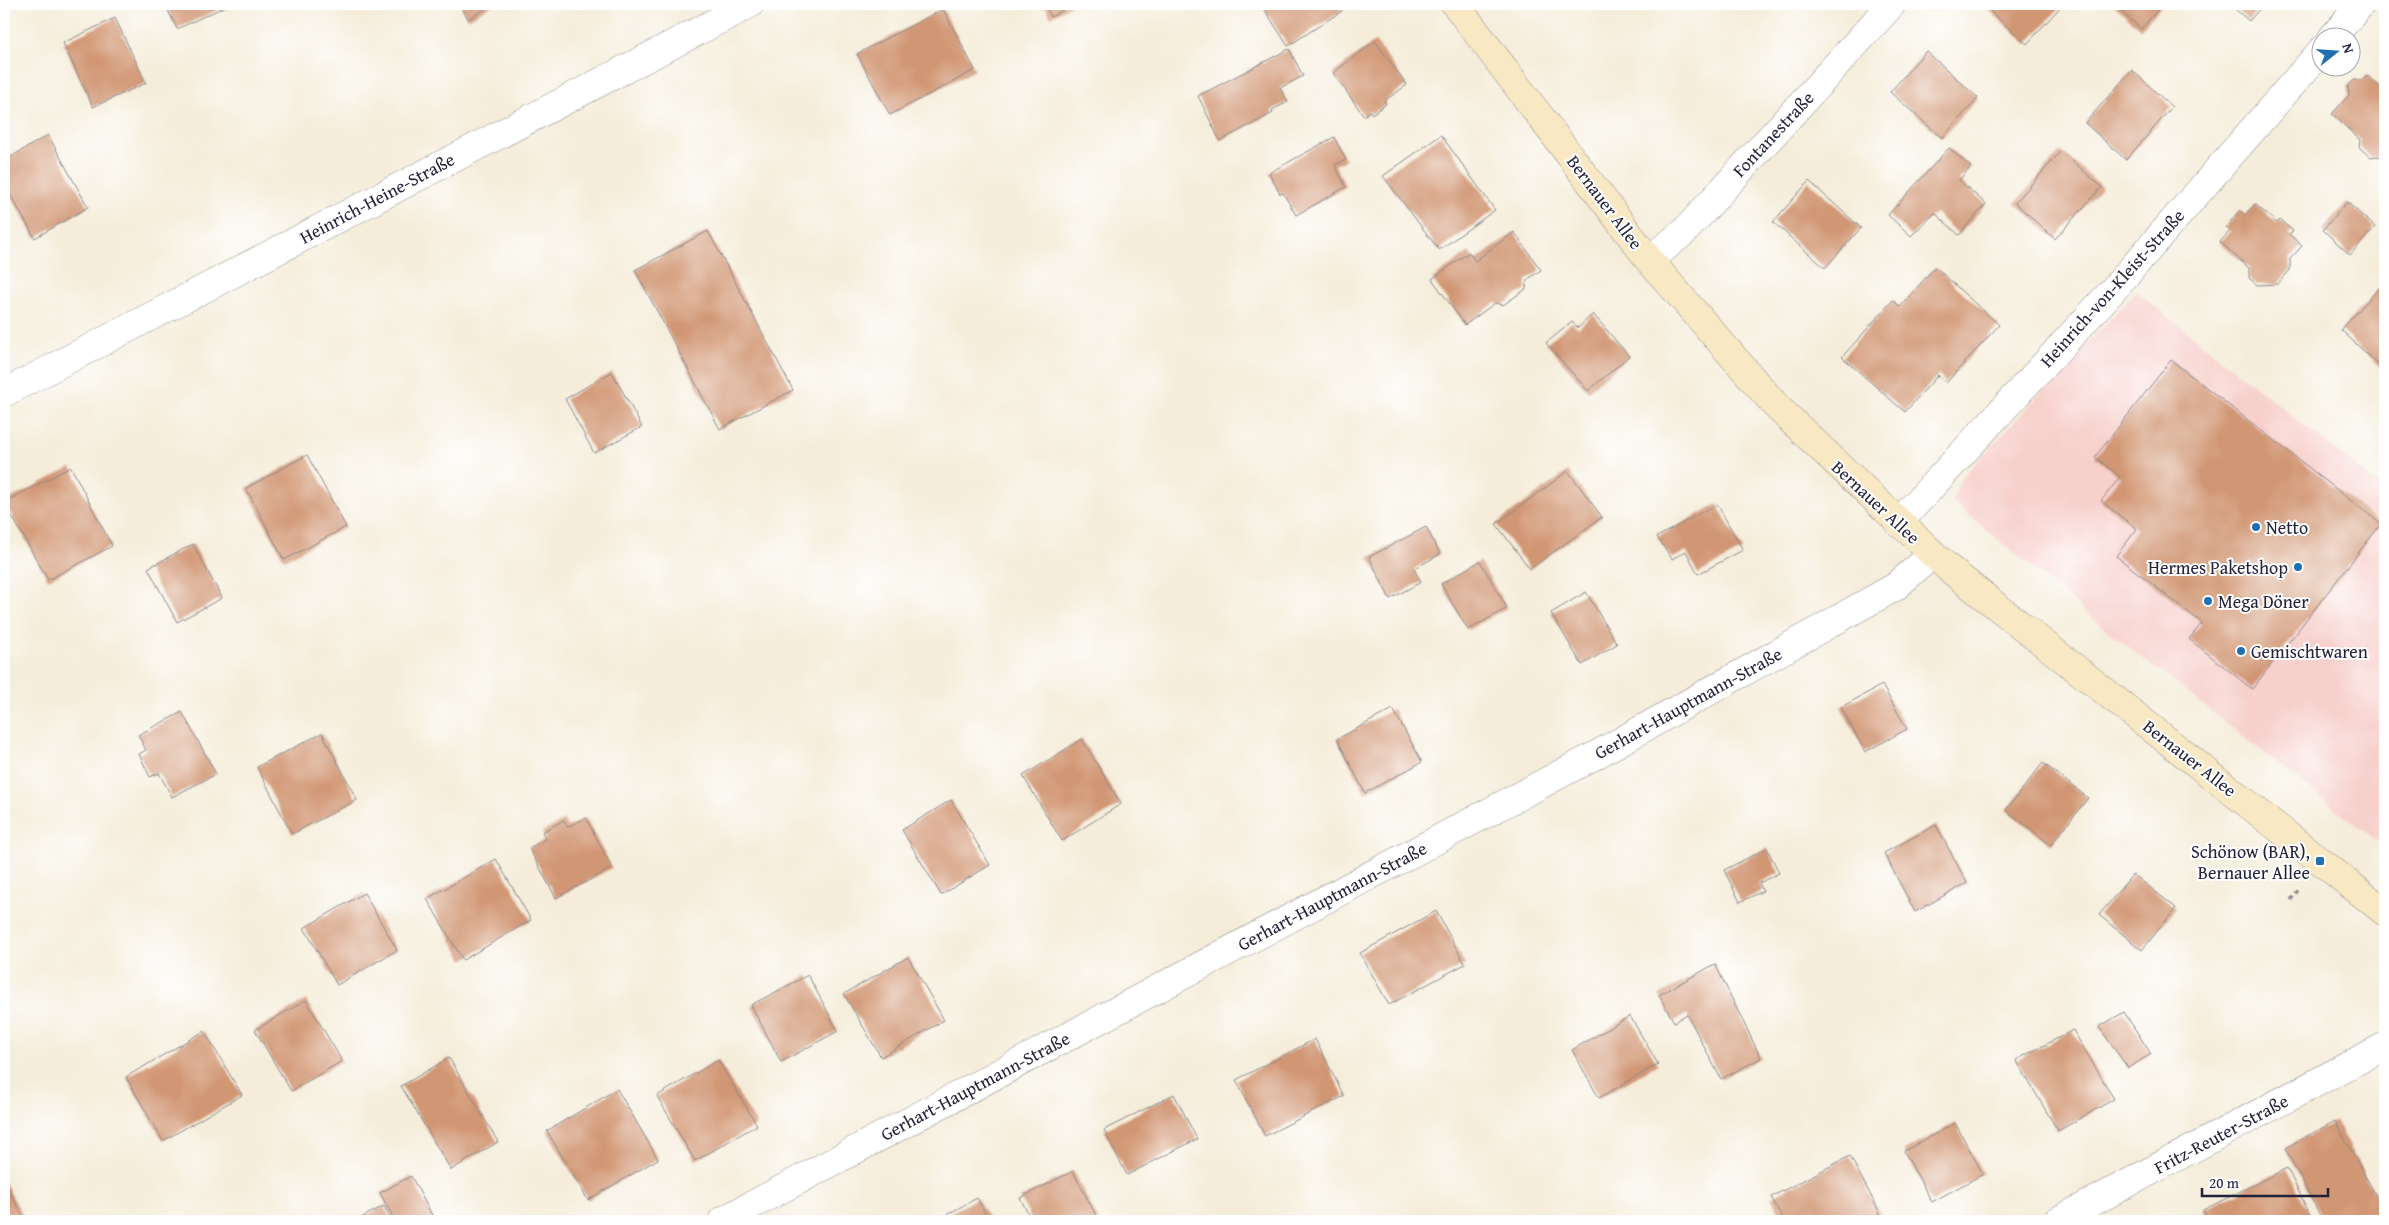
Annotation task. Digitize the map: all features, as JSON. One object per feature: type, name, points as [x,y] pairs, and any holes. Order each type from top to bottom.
[{"type":"main road","name":"Bernauer Allee","points":[[1455,4],[1649,260],[1777,407],[1932,555],[2385,912]]},
{"type":"street","name":"Heinrich-Heine-Straße","points":[[4,393],[750,4]]},
{"type":"street","name":"Fontanestraße","points":[[1649,260],[1684,232],[1892,4]]},
{"type":"street","points":[[2341,28],[2361,4]]},
{"type":"street","name":"Heinrich-von-Kleist-Straße","points":[[1898,523],[2113,290],[2312,61]]},
{"type":"street","name":"Gerhart-Hauptmann-Straße","points":[[722,1221],[1596,755],[1895,587],[1932,555]]},
{"type":"street","name":"Fritz-Reuter-Straße","points":[[2057,1221],[2385,1046]]},
{"type":"path","points":[[2291,900],[2302,884]]},
{"type":"shaded area","points":[[2136,291],[2385,490],[2385,847],[2109,632],[1952,501],[1960,480]]},
{"type":"building","points":[[165,4],[230,4],[177,29]]},
{"type":"building","points":[[460,4],[494,4],[468,19]]},
{"type":"building","points":[[1044,4],[1073,4],[1051,17]]},
{"type":"building","points":[[1261,4],[1337,4],[1342,11],[1288,46]]},
{"type":"building","points":[[1982,4],[2063,4],[2027,44]]},
{"type":"building","points":[[2113,4],[2163,4],[2141,29]]},
{"type":"building","points":[[2229,4],[2264,4],[2249,21]]},
{"type":"building","points":[[943,9],[975,70],[890,115],[857,54]]},
{"type":"building","points":[[115,18],[146,83],[93,107],[63,43]]},
{"type":"building","points":[[1375,41],[1407,85],[1384,101],[1386,104],[1372,114],[1370,111],[1364,116],[1333,73]]},
{"type":"building","points":[[1289,49],[1303,76],[1280,88],[1288,102],[1272,110],[1273,113],[1220,141],[1198,96]]},
{"type":"building","points":[[1926,51],[1978,98],[1942,138],[1890,92]]},
{"type":"building","points":[[2132,70],[2172,107],[2126,160],[2085,123]]},
{"type":"building","points":[[2367,75],[2380,87],[2382,85],[2385,88],[2385,153],[2381,158],[2378,156],[2370,157],[2359,147],[2360,140],[2332,114],[2349,95],[2348,86],[2354,80],[2362,80]]},
{"type":"building","points":[[48,135],[88,207],[35,238],[4,184],[4,161]]},
{"type":"building","points":[[1441,135],[1495,210],[1439,250],[1383,176]]},
{"type":"building","points":[[1334,137],[1346,160],[1335,165],[1346,187],[1296,215],[1283,193],[1280,194],[1269,173]]},
{"type":"building","points":[[1949,148],[1971,167],[1959,180],[1986,204],[1959,235],[1935,213],[1911,236],[1888,215]]},
{"type":"building","points":[[2061,151],[2102,187],[2055,239],[2015,203]]},
{"type":"building","points":[[1809,181],[1861,228],[1825,268],[1773,222]]},
{"type":"building","points":[[2347,202],[2375,227],[2350,255],[2323,230]]},
{"type":"building","points":[[2255,204],[2277,223],[2280,220],[2293,231],[2289,234],[2302,246],[2290,259],[2290,270],[2278,284],[2257,285],[2249,278],[2249,268],[2220,242],[2230,231],[2226,227],[2240,210],[2245,215]]},
{"type":"building","points":[[708,231],[793,390],[720,429],[635,270]]},
{"type":"building","points":[[1514,232],[1541,270],[1527,280],[1526,289],[1503,305],[1495,303],[1465,325],[1432,279],[1469,252],[1475,261]]},
{"type":"building","points":[[1935,267],[1999,325],[1946,383],[1938,375],[1905,412],[1842,357],[1893,300],[1900,307]]},
{"type":"building","points":[[2379,288],[2385,294],[2385,362],[2381,367],[2341,330]]},
{"type":"building","points":[[1593,314],[1629,356],[1588,391],[1546,343],[1572,322],[1578,328]]},
{"type":"building","name":"Netto","points":[[2171,360],[2381,524],[2252,689],[2189,639],[2202,623],[2116,556],[2137,529],[2101,501],[2120,477],[2095,457]]},
{"type":"building","points":[[612,372],[642,427],[594,453],[565,399]]},
{"type":"building","points":[[307,455],[346,527],[284,560],[246,488]]},
{"type":"building","points":[[71,467],[112,546],[48,580],[4,502]]},
{"type":"building","points":[[1568,471],[1602,517],[1530,569],[1496,524]]},
{"type":"building","points":[[1717,504],[1743,550],[1698,574],[1686,551],[1672,559],[1657,537]]},
{"type":"building","points":[[1426,527],[1440,554],[1414,569],[1421,582],[1390,599],[1369,557]]},
{"type":"building","points":[[193,544],[222,598],[177,622],[148,568]]},
{"type":"building","points":[[1480,561],[1507,608],[1468,630],[1441,584]]},
{"type":"building","points":[[1586,592],[1617,644],[1582,665],[1551,613]]},
{"type":"building","points":[[1882,685],[1907,729],[1865,752],[1841,707]]},
{"type":"building","points":[[1393,709],[1422,762],[1365,793],[1337,739]]},
{"type":"building","points":[[182,712],[216,774],[172,797],[159,773],[150,777],[139,754],[146,750],[138,735]]},
{"type":"building","points":[[322,733],[357,800],[292,834],[257,767]]},
{"type":"building","points":[[1082,739],[1121,804],[1062,841],[1023,776]]},
{"type":"building","points":[[2043,763],[2088,798],[2051,845],[2006,810]]},
{"type":"building","points":[[951,800],[990,865],[941,895],[902,830]]},
{"type":"building","points":[[586,818],[612,868],[556,898],[529,848],[546,839],[542,832],[564,820],[567,827]]},
{"type":"building","points":[[1936,825],[1967,883],[1915,912],[1884,853]]},
{"type":"building","points":[[1767,848],[1779,873],[1759,883],[1763,891],[1740,902],[1724,870]]},
{"type":"building","points":[[496,859],[531,920],[463,960],[427,899]]},
{"type":"building","points":[[2133,874],[2176,908],[2142,950],[2099,915]]},
{"type":"building","points":[[364,893],[397,950],[337,985],[304,928]]},
{"type":"building","points":[[1436,911],[1465,964],[1389,1005],[1360,953]]},
{"type":"building","points":[[908,957],[944,1020],[881,1057],[844,994]]},
{"type":"building","points":[[1715,964],[1761,1058],[1721,1079],[1687,1014],[1674,1022],[1659,995]]},
{"type":"building","points":[[808,975],[838,1031],[781,1062],[751,1005]]},
{"type":"building","points":[[306,1000],[342,1061],[291,1091],[255,1030]]},
{"type":"building","points":[[2124,1012],[2151,1054],[2128,1068],[2099,1027]]},
{"type":"building","points":[[1630,1016],[1658,1064],[1599,1098],[1572,1050]]},
{"type":"building","points":[[2073,1030],[2114,1099],[2058,1131],[2016,1060]]},
{"type":"building","points":[[204,1031],[242,1095],[163,1141],[126,1077]]},
{"type":"building","points":[[1315,1039],[1344,1096],[1265,1136],[1236,1080]]},
{"type":"building","points":[[449,1058],[498,1142],[451,1170],[401,1086]]},
{"type":"building","points":[[718,1060],[757,1125],[695,1161],[657,1096]]},
{"type":"building","points":[[617,1089],[658,1159],[588,1200],[547,1131]]},
{"type":"building","points":[[1174,1094],[1197,1139],[1127,1175],[1104,1130]]},
{"type":"building","points":[[2335,1121],[2385,1212],[2385,1221],[2323,1221],[2285,1148]]},
{"type":"building","points":[[1955,1123],[1983,1174],[1932,1202],[1904,1151]]},
{"type":"building","points":[[1850,1156],[1882,1217],[1874,1221],[1784,1221],[1771,1197]]},
{"type":"building","points":[[2287,1168],[2313,1221],[2208,1221],[2203,1210]]},
{"type":"building","points":[[1073,1171],[1099,1221],[1032,1221],[1020,1198]]},
{"type":"building","points":[[411,1176],[435,1221],[395,1221],[380,1193]]},
{"type":"building","points":[[4,1181],[26,1221],[4,1221]]},
{"type":"building","points":[[977,1198],[990,1221],[935,1221]]},
{"type":"building","points":[[384,1206],[392,1221],[355,1221]]},
{"type":"place","name":"Netto","points":[[2256,527]]},
{"type":"place","name":"Hermes Paketshop","points":[[2298,567]]},
{"type":"place","name":"Mega Döner","points":[[2208,601]]},
{"type":"place","name":"Gemischtwaren","points":[[2241,651]]},
{"type":"place","name":"Schönow (BAR), Bernauer Allee","points":[[2320,861]]}]
